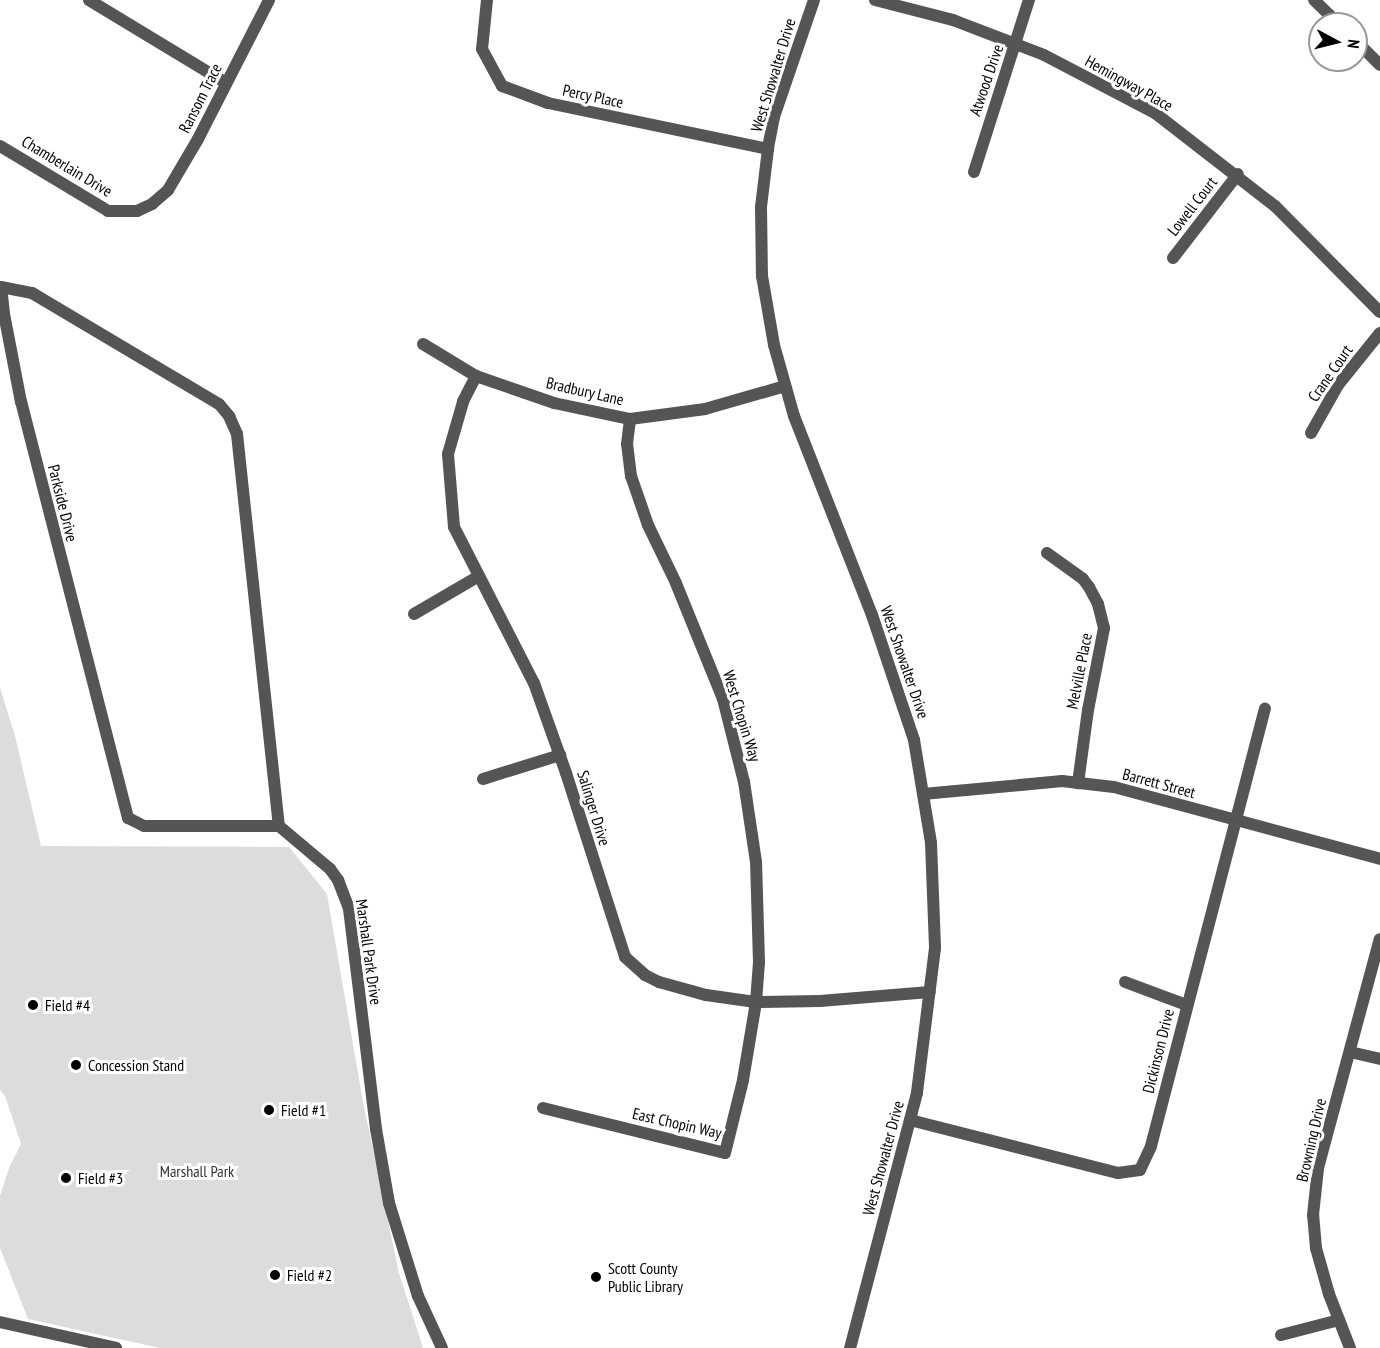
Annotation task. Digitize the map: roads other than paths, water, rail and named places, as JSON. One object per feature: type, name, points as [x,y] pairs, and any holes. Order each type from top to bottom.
[{"type":"street","points":[[89,0],[226,83]]},
{"type":"street","name":"Ransom Trace","points":[[152,204],[168,190],[198,139],[269,0]]},
{"type":"street","name":"Percy Place","points":[[487,0],[483,16],[482,49],[502,86],[548,103],[768,150]]},
{"type":"street","name":"West Showalter Drive","points":[[814,0],[777,106],[768,150],[760,207],[762,276],[774,345],[794,416],[874,621],[914,740],[931,843],[935,948],[917,1093],[850,1348]]},
{"type":"street","name":"Hemingway Place","points":[[874,0],[953,20],[1044,55],[1155,113],[1238,174],[1275,206],[1380,312]]},
{"type":"street","name":"Atwood Drive","points":[[974,172],[1029,0]]},
{"type":"street","points":[[1314,0],[1326,12]]},
{"type":"street","points":[[1368,53],[1380,65]]},
{"type":"street","name":"Chamberlain Drive","points":[[0,146],[108,211],[137,211],[152,204]]},
{"type":"street","name":"Lowell Court","points":[[1173,258],[1238,174]]},
{"type":"street","name":"Parkside Drive","points":[[2,287],[32,293],[219,404],[229,416],[237,434],[279,826],[144,826],[128,818],[21,402],[4,314],[2,287]]},
{"type":"street","name":"Crane Court","points":[[1311,433],[1338,384],[1380,333]]},
{"type":"street","name":"Bradbury Lane","points":[[423,344],[476,376],[555,403],[630,418],[705,410],[785,386]]},
{"type":"street","name":"Salinger Drive","points":[[476,376],[463,402],[448,454],[454,527],[534,683],[560,755],[625,957],[645,975],[659,982],[706,996],[756,1002],[820,1002],[930,992]]},
{"type":"street","name":"West Chopin Way","points":[[630,418],[627,444],[631,476],[648,525],[676,583],[723,699],[744,782],[756,862],[759,962],[756,1002]]},
{"type":"street","name":"Melville Place","points":[[1047,553],[1089,587],[1098,604],[1104,628],[1088,710],[1078,783]]},
{"type":"street","points":[[414,614],[479,576]]},
{"type":"street","name":"Dickinson Drive","points":[[910,1120],[1118,1173],[1140,1170],[1151,1146],[1234,820],[1265,709]]},
{"type":"street","points":[[483,779],[560,755]]},
{"type":"street","name":"Barrett Street","points":[[923,794],[1040,782],[1114,787],[1380,859]]},
{"type":"street","name":"Marshall Park Drive","points":[[279,826],[330,869],[341,885],[349,909],[376,1129],[389,1203],[418,1296],[442,1348]]},
{"type":"street","name":"Browning Drive","points":[[1350,1348],[1316,1248],[1313,1215],[1318,1168],[1380,939]]},
{"type":"street","points":[[1125,982],[1187,1005]]},
{"type":"street","name":"East Chopin Way","points":[[543,1108],[725,1153],[742,1080],[756,1002]]},
{"type":"street","points":[[1350,1052],[1380,1059]]},
{"type":"street","points":[[1281,1335],[1339,1320]]},
{"type":"street","points":[[0,1322],[116,1348]]},
{"type":"place","name":"Field #4","points":[[33,1005]]},
{"type":"place","name":"Concession Stand","points":[[76,1065]]},
{"type":"place","name":"Field #1","points":[[269,1110]]},
{"type":"place","name":"Field #3","points":[[66,1178]]},
{"type":"place","name":"Field #2","points":[[275,1275]]},
{"type":"place","name":"Scott County Public Library","points":[[596,1277]]},
{"type":"park label","name":"Marshall Park","points":[[197,1171]]}]
